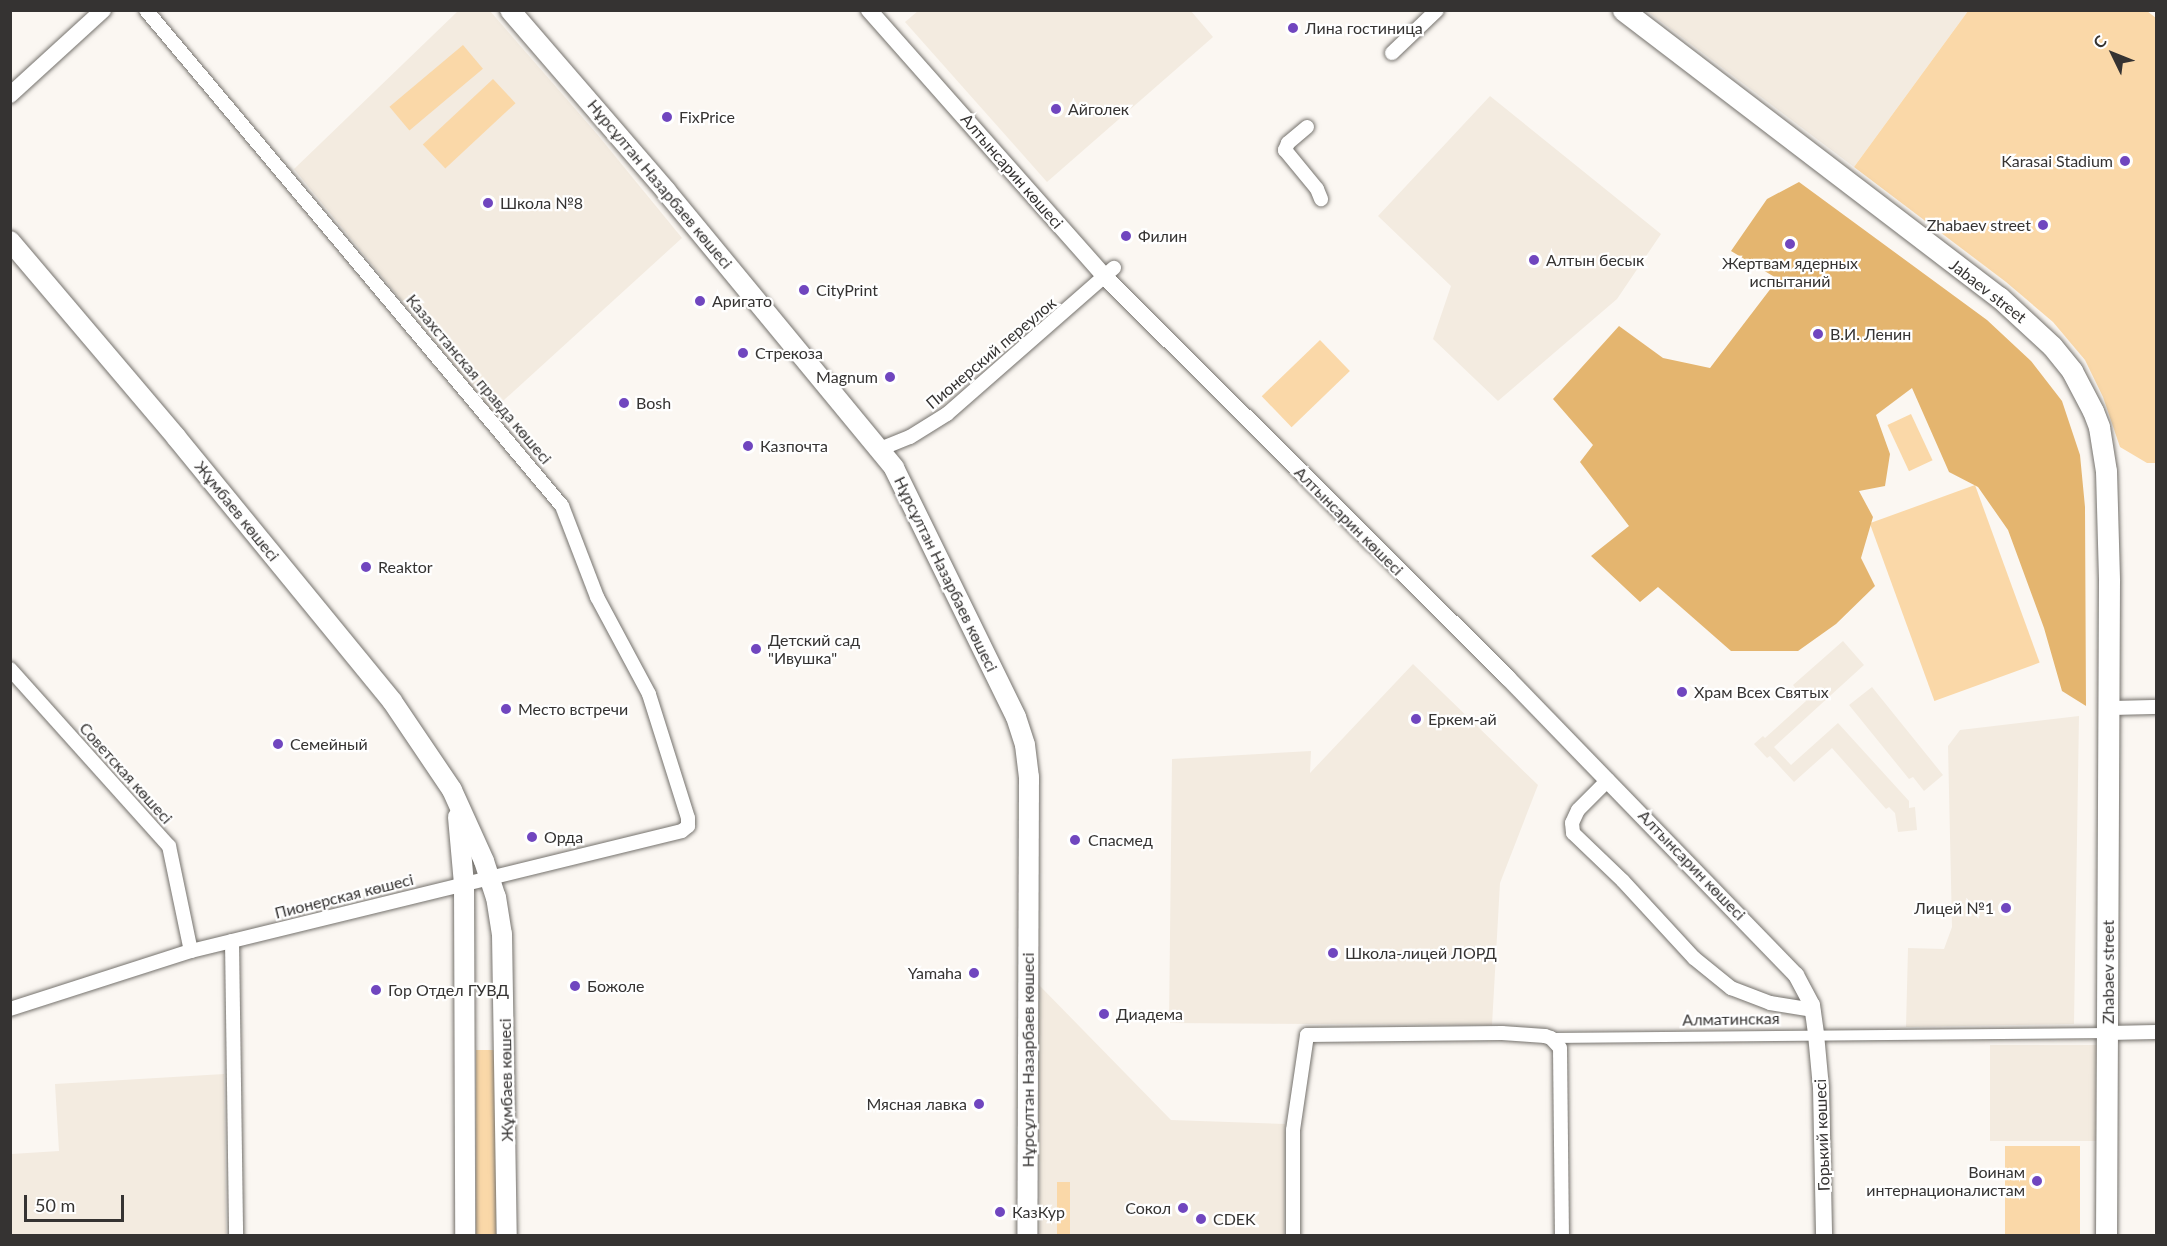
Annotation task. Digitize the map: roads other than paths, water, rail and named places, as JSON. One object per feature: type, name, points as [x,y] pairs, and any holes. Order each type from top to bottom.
[{"type":"main road","name":"Нұрсұлтан Назарбаев көшесі","points":[[510,10],[666,190],[880,449],[904,486],[1016,717],[1027,758],[1029,777],[1027,1236]]},
{"type":"main road","name":"Jabaev street","points":[[1623,10],[1999,297],[2041,334],[2072,370],[2099,427],[2106,471],[2109,708]]},
{"type":"main road","name":"Жұмбаев көшесі","points":[[10,241],[176,437],[392,701],[452,790],[490,878],[502,933],[507,1236]]},
{"type":"main road","name":"Zhabaev street","points":[[2106,1236],[2109,708]]},
{"type":"main road","name":"Жұмбаев көшесі","points":[[452,790],[460,828],[464,884],[465,1236]]},
{"type":"street","points":[[10,95],[103,10]]},
{"type":"street","name":"Казахстанская правда көшесі","points":[[146,10],[562,506],[597,597],[649,694],[688,818],[688,826]]},
{"type":"street","name":"Алтынсарин көшесі","points":[[869,10],[1109,272],[1786,962],[1802,983],[1813,1010],[1816,1034]]},
{"type":"street","points":[[1392,52],[1437,10]]},
{"type":"street","points":[[1307,127],[1288,143],[1285,150],[1317,189],[1320,199]]},
{"type":"street","name":"Пионерский переулок","points":[[880,449],[910,437],[947,414],[1109,272]]},
{"type":"street","name":"Советская көшесі","points":[[10,669],[169,846],[191,951]]},
{"type":"street","points":[[2109,708],[2157,707]]},
{"type":"street","points":[[1608,780],[1578,810],[1572,823],[1573,832],[1623,881],[1694,958],[1731,988],[1770,1003],[1813,1010]]},
{"type":"street","name":"Пионерская көшесі","points":[[10,1009],[191,951],[682,831],[688,826]]},
{"type":"street","points":[[232,941],[236,1236]]},
{"type":"street","name":"Алматинская","points":[[1293,1236],[1293,1131],[1307,1035],[1502,1034],[1551,1038],[2157,1032]]},
{"type":"street","name":"Горький көшесі","points":[[1816,1034],[1821,1088],[1824,1236]]},
{"type":"street","points":[[1551,1038],[1557,1043],[1561,1055],[1562,1236]]},
{"type":"place","name":"Лина гостиница","points":[[1293,28]]},
{"type":"place","name":"Айголек","points":[[1056,109]]},
{"type":"place","name":"FixPrice","points":[[667,117]]},
{"type":"place","name":"Karasai Stadium","points":[[2125,161]]},
{"type":"place","name":"Школа №8","points":[[488,203]]},
{"type":"place","name":"Zhabaev street","points":[[2043,225]]},
{"type":"place","name":"Филин","points":[[1126,236]]},
{"type":"place","name":"Жертвам ядерных испытаний","points":[[1790,244]]},
{"type":"place","name":"Алтын бесык","points":[[1534,260]]},
{"type":"place","name":"CityPrint","points":[[804,290]]},
{"type":"place","name":"Аригато","points":[[700,301]]},
{"type":"place","name":"В.И. Ленин","points":[[1818,334]]},
{"type":"place","name":"Стрекоза","points":[[743,353]]},
{"type":"place","name":"Magnum","points":[[890,377]]},
{"type":"place","name":"Bosh","points":[[624,403]]},
{"type":"place","name":"Казпочта","points":[[748,446]]},
{"type":"place","name":"Reaktor","points":[[366,567]]},
{"type":"place","name":"Детский сад \"Ивушка\"","points":[[756,649]]},
{"type":"place","name":"Храм Всех Святых","points":[[1682,692]]},
{"type":"place","name":"Место встречи","points":[[506,709]]},
{"type":"place","name":"Еркем-ай","points":[[1416,719]]},
{"type":"place","name":"Семейный","points":[[278,744]]},
{"type":"place","name":"Орда","points":[[532,837]]},
{"type":"place","name":"Спасмед","points":[[1075,840]]},
{"type":"place","name":"Лицей №1","points":[[2006,908]]},
{"type":"place","name":"Школа-лицей ЛОРД","points":[[1333,953]]},
{"type":"place","name":"Yamaha","points":[[974,973]]},
{"type":"place","name":"Божоле","points":[[575,986]]},
{"type":"place","name":"Гор Отдел ГУВД","points":[[376,990]]},
{"type":"place","name":"Диадема","points":[[1104,1014]]},
{"type":"place","name":"Мясная лавка","points":[[979,1104]]},
{"type":"place","name":"Воинам интернационалистам","points":[[2037,1181]]},
{"type":"place","name":"Сокол","points":[[1183,1208]]},
{"type":"place","name":"КазКур","points":[[1000,1212]]},
{"type":"place","name":"CDEK","points":[[1201,1219]]}]
